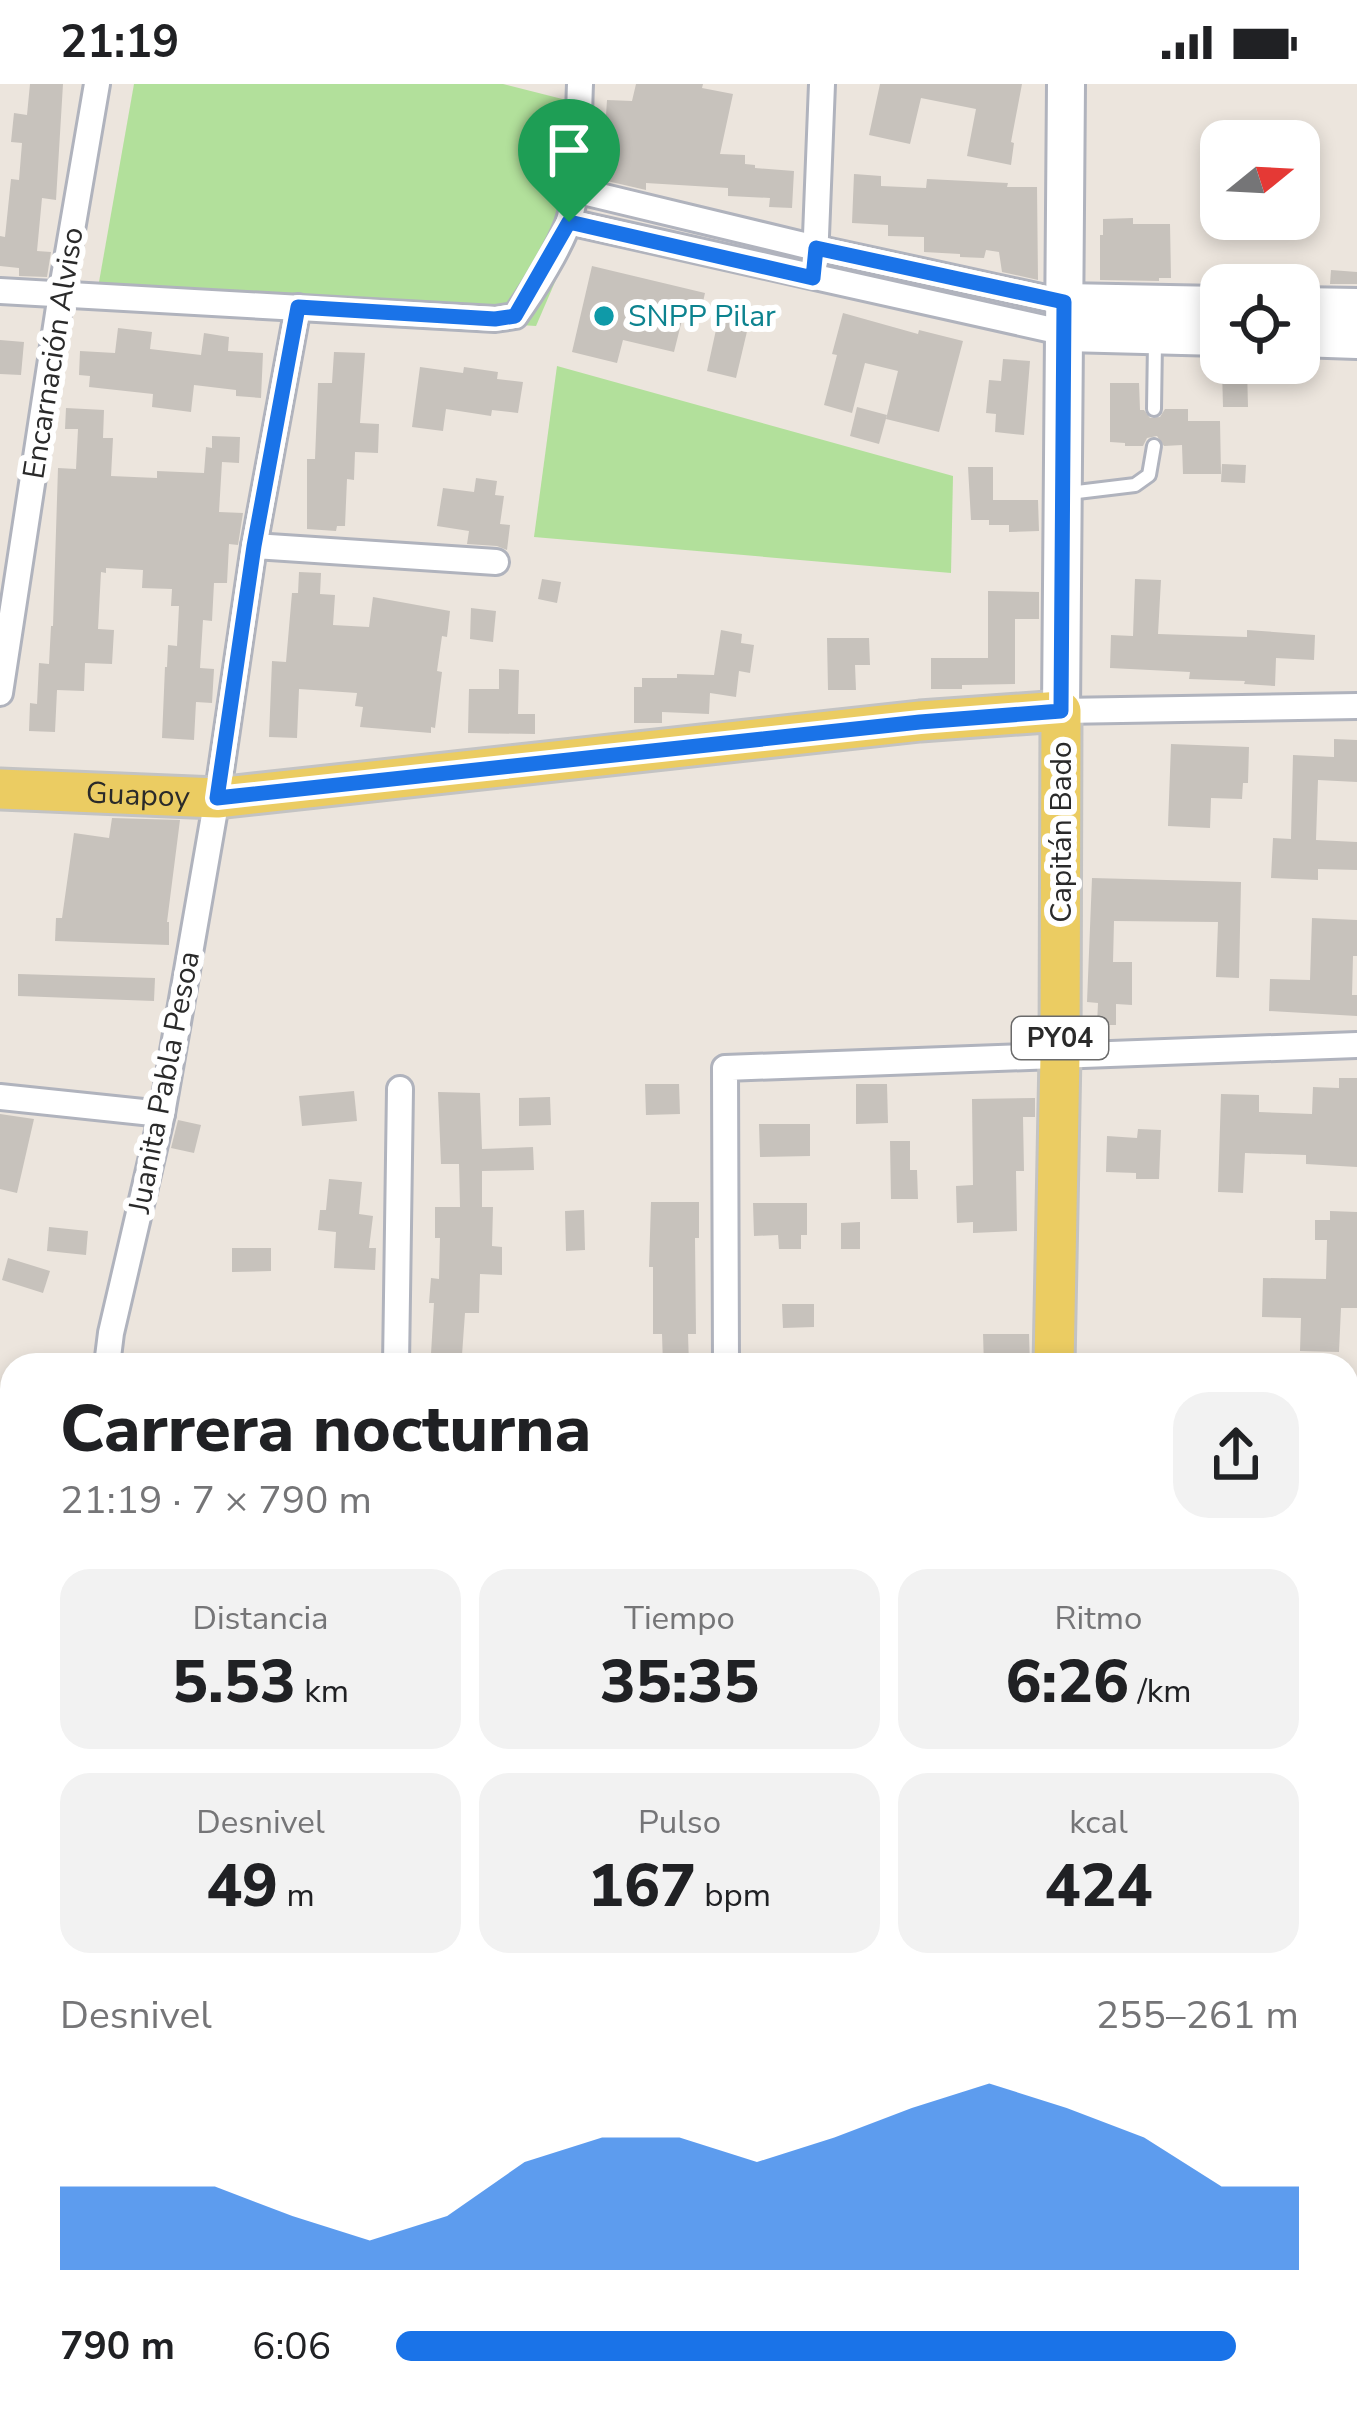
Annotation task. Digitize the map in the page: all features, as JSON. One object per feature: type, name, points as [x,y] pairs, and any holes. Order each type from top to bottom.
[{"type":"main road","name":"Capitán Bado","points":[[1054,1353],[1066,84]]},
{"type":"main road","points":[[1320,306],[1357,307]]},
{"type":"main road","points":[[1065,318],[1200,307]]},
{"type":"main road","points":[[1065,318],[1155,335],[1200,336]]},
{"type":"main road","points":[[1320,339],[1357,340]]},
{"type":"main road","name":"Guapoy","points":[[0,789],[217,798],[897,724],[1061,711]]},
{"type":"street","name":"Encarnación Alviso","points":[[0,693],[97,84]]},
{"type":"street","points":[[0,291],[495,319],[515,316],[569,222],[580,84]]},
{"type":"street","points":[[813,278],[822,84]]},
{"type":"street","points":[[575,190],[816,248],[1065,318]]},
{"type":"street","points":[[569,222],[813,278],[1065,318]]},
{"type":"street","name":"Juanita Pabla Pesoa","points":[[108,1353],[162,1114],[217,798],[254,546],[298,307]]},
{"type":"street","points":[[254,546],[496,562]]},
{"type":"street","points":[[1061,711],[1357,706]]},
{"type":"street","points":[[726,1353],[725,1068],[1357,1045]]},
{"type":"street","points":[[396,1353],[400,1089]]},
{"type":"street","points":[[0,1096],[162,1114]]},
{"type":"lane","points":[[1154,409],[1155,335]]},
{"type":"lane","points":[[1064,494],[1135,485],[1149,475],[1154,446]]},
{"type":"green space","points":[[134,84],[503,84],[586,105],[577,231],[536,326],[96,299]]},
{"type":"green space","points":[[557,366],[953,476],[951,573],[534,537]]},
{"type":"building","points":[[30,84],[63,84],[56,200],[42,198],[37,251],[51,252],[47,277],[19,276],[19,268],[0,266],[0,236],[5,237],[11,179],[19,180],[22,143],[11,142],[14,113],[27,115]]},
{"type":"building","points":[[636,84],[703,84],[702,88],[733,94],[720,154],[745,155],[745,164],[755,168],[794,171],[792,208],[769,207],[770,198],[728,196],[728,188],[646,183],[646,190],[607,181],[602,177],[607,100],[632,101]]},
{"type":"building","points":[[880,84],[1022,84],[1011,165],[967,156],[976,109],[921,98],[910,144],[869,135]]},
{"type":"building","points":[[854,174],[881,176],[881,186],[926,188],[927,179],[1037,187],[1038,280],[1002,272],[999,252],[986,250],[984,258],[924,252],[924,237],[888,236],[888,225],[852,223]]},
{"type":"building","points":[[1133,218],[1133,224],[1170,224],[1171,278],[1100,280],[1103,219]]},
{"type":"building","name":"SNPP Pilar","points":[[592,266],[705,293],[698,324],[682,320],[674,352],[623,340],[617,363],[572,352]]},
{"type":"building","points":[[1331,270],[1357,272],[1357,284],[1330,284]]},
{"type":"building","points":[[843,313],[963,341],[939,432],[886,419],[898,371],[865,363],[852,413],[824,405]]},
{"type":"building","points":[[719,316],[749,323],[736,378],[707,371]]},
{"type":"building","points":[[118,328],[152,332],[150,349],[201,355],[204,333],[229,337],[228,351],[263,353],[261,398],[194,385],[191,412],[152,407],[153,394],[89,387],[90,376],[79,375],[80,351],[115,353]]},
{"type":"building","points":[[0,340],[24,342],[21,375],[0,374]]},
{"type":"building","points":[[334,352],[365,353],[360,423],[379,424],[378,453],[355,452],[354,480],[347,479],[345,526],[337,526],[336,531],[307,529],[307,459],[315,459],[318,383],[332,383]]},
{"type":"building","points":[[1003,359],[1030,361],[1024,435],[995,432],[996,414],[986,413],[989,380],[1001,381]]},
{"type":"building","points":[[420,367],[463,373],[464,367],[523,382],[518,413],[492,410],[491,416],[446,409],[443,431],[412,427]]},
{"type":"building","points":[[1110,383],[1139,383],[1140,410],[1150,418],[1160,417],[1165,409],[1188,409],[1188,421],[1220,421],[1221,474],[1183,474],[1182,445],[1164,446],[1157,436],[1147,438],[1143,446],[1110,442]]},
{"type":"building","points":[[1222,384],[1247,384],[1248,407],[1223,407]]},
{"type":"building","points":[[857,407],[887,415],[879,444],[850,436]]},
{"type":"building","points":[[66,408],[104,410],[103,438],[113,438],[111,476],[204,473],[212,436],[240,437],[239,463],[222,462],[219,512],[243,513],[238,545],[229,544],[227,583],[214,583],[212,621],[203,620],[200,668],[214,669],[212,703],[196,702],[194,740],[162,738],[165,667],[168,645],[177,646],[179,606],[171,606],[172,589],[142,588],[143,570],[106,568],[106,573],[101,572],[98,629],[114,630],[112,664],[85,663],[84,691],[57,690],[55,732],[29,731],[30,703],[37,704],[39,663],[49,664],[58,468],[76,469],[78,429],[65,429]]},
{"type":"building","points":[[1222,464],[1246,465],[1245,483],[1221,482]]},
{"type":"building","points":[[968,467],[993,467],[993,500],[1038,500],[1039,531],[1009,532],[1009,525],[971,520]]},
{"type":"building","points":[[476,478],[497,481],[495,495],[504,496],[500,524],[510,525],[507,550],[467,544],[469,531],[437,526],[443,488],[474,492]]},
{"type":"building","points":[[299,572],[321,573],[320,594],[335,595],[333,625],[369,627],[373,597],[450,611],[447,637],[442,636],[437,671],[442,672],[431,733],[360,727],[363,707],[355,706],[357,693],[299,689],[297,738],[269,737],[272,661],[286,662],[292,593],[298,593]]},
{"type":"building","points":[[542,579],[561,582],[557,603],[538,599]]},
{"type":"building","points":[[1135,579],[1161,580],[1158,634],[1247,637],[1247,630],[1315,635],[1314,660],[1276,658],[1275,686],[1189,679],[1190,672],[1110,668],[1111,635],[1133,636]]},
{"type":"building","points":[[988,591],[1039,592],[1039,619],[1015,619],[1015,684],[931,689],[931,658],[988,658]]},
{"type":"building","points":[[471,608],[496,611],[493,642],[470,639]]},
{"type":"building","points":[[721,630],[742,634],[741,643],[754,645],[750,673],[739,671],[736,697],[710,693],[709,714],[662,712],[662,723],[634,723],[634,687],[642,687],[642,678],[714,675]]},
{"type":"building","points":[[827,638],[869,638],[870,665],[855,665],[856,690],[828,690]]},
{"type":"building","points":[[499,669],[519,670],[518,714],[535,714],[535,734],[468,733],[469,689],[499,689]]},
{"type":"building","points":[[1334,739],[1357,740],[1357,782],[1318,780],[1316,840],[1357,842],[1357,870],[1318,869],[1318,880],[1271,878],[1273,838],[1291,839],[1293,755],[1334,757]]},
{"type":"building","points":[[1171,744],[1249,747],[1248,783],[1243,783],[1242,799],[1211,798],[1210,828],[1168,826]]},
{"type":"building","points":[[112,818],[180,820],[167,922],[169,945],[55,941],[74,833],[109,838]]},
{"type":"building","points":[[1092,878],[1241,882],[1239,978],[1216,977],[1218,922],[1114,921],[1113,962],[1132,962],[1132,1005],[1116,1004],[1116,1025],[1097,1025],[1098,1003],[1087,1002]]},
{"type":"building","points":[[1312,918],[1357,920],[1352,995],[1357,995],[1357,1016],[1269,1011],[1270,979],[1310,980]]},
{"type":"building","points":[[18,974],[155,978],[154,1001],[18,996]]},
{"type":"building","points":[[1339,1078],[1357,1078],[1357,1167],[1306,1164],[1306,1155],[1245,1153],[1243,1193],[1218,1192],[1221,1094],[1259,1095],[1259,1112],[1312,1114],[1313,1087],[1339,1088]]},
{"type":"building","points":[[645,1084],[679,1084],[680,1114],[646,1115]]},
{"type":"building","points":[[856,1084],[887,1084],[888,1123],[856,1124]]},
{"type":"building","points":[[354,1091],[357,1121],[302,1126],[299,1096]]},
{"type":"building","points":[[438,1092],[480,1093],[482,1149],[533,1147],[534,1170],[482,1171],[482,1207],[493,1207],[492,1246],[502,1247],[502,1275],[480,1274],[479,1313],[465,1313],[462,1353],[431,1353],[431,1278],[439,1279],[435,1207],[460,1207],[459,1164],[441,1164]]},
{"type":"building","points":[[550,1097],[551,1125],[519,1126],[519,1098]]},
{"type":"building","points":[[1035,1098],[1035,1117],[1023,1117],[1024,1171],[1016,1171],[1017,1231],[973,1233],[973,1222],[957,1223],[956,1186],[973,1185],[972,1099]]},
{"type":"building","points":[[0,1114],[34,1119],[17,1193],[0,1189]]},
{"type":"building","points":[[178,1120],[201,1125],[194,1153],[171,1148]]},
{"type":"building","points":[[759,1124],[810,1124],[810,1156],[760,1157]]},
{"type":"building","points":[[1138,1129],[1161,1130],[1159,1179],[1106,1172],[1107,1136],[1137,1138]]},
{"type":"building","points":[[890,1141],[910,1141],[910,1170],[917,1170],[918,1199],[891,1199]]},
{"type":"building","points":[[329,1179],[362,1182],[359,1214],[373,1216],[369,1248],[376,1248],[375,1270],[334,1268],[336,1232],[318,1230],[320,1210],[326,1210]]},
{"type":"building","points":[[651,1202],[699,1202],[696,1334],[688,1334],[689,1353],[663,1353],[662,1334],[653,1334],[653,1267],[649,1267]]},
{"type":"building","points":[[753,1203],[807,1203],[807,1235],[801,1235],[801,1249],[779,1249],[778,1235],[754,1236]]},
{"type":"building","points":[[584,1210],[585,1250],[566,1251],[565,1211]]},
{"type":"building","points":[[1330,1211],[1357,1212],[1357,1308],[1341,1308],[1339,1352],[1300,1351],[1301,1318],[1262,1317],[1263,1278],[1326,1279],[1327,1240],[1315,1240],[1315,1220],[1330,1220]]},
{"type":"building","points":[[860,1222],[860,1249],[841,1249],[841,1223]]},
{"type":"building","points":[[49,1227],[88,1231],[86,1255],[47,1251]]},
{"type":"building","points":[[232,1248],[271,1248],[271,1271],[232,1272]]},
{"type":"building","points":[[8,1258],[50,1271],[43,1293],[2,1280]]},
{"type":"building","points":[[782,1304],[814,1304],[814,1327],[783,1328]]},
{"type":"building","points":[[983,1334],[1029,1334],[1030,1353],[984,1353]]},
{"type":"place","name":"SNPP Pilar","points":[[604,316]]},
{"type":"route","points":[[569,222],[813,278],[816,248],[1064,302],[1061,711],[217,798],[254,546],[298,307],[495,319],[515,316],[569,222]]}]
